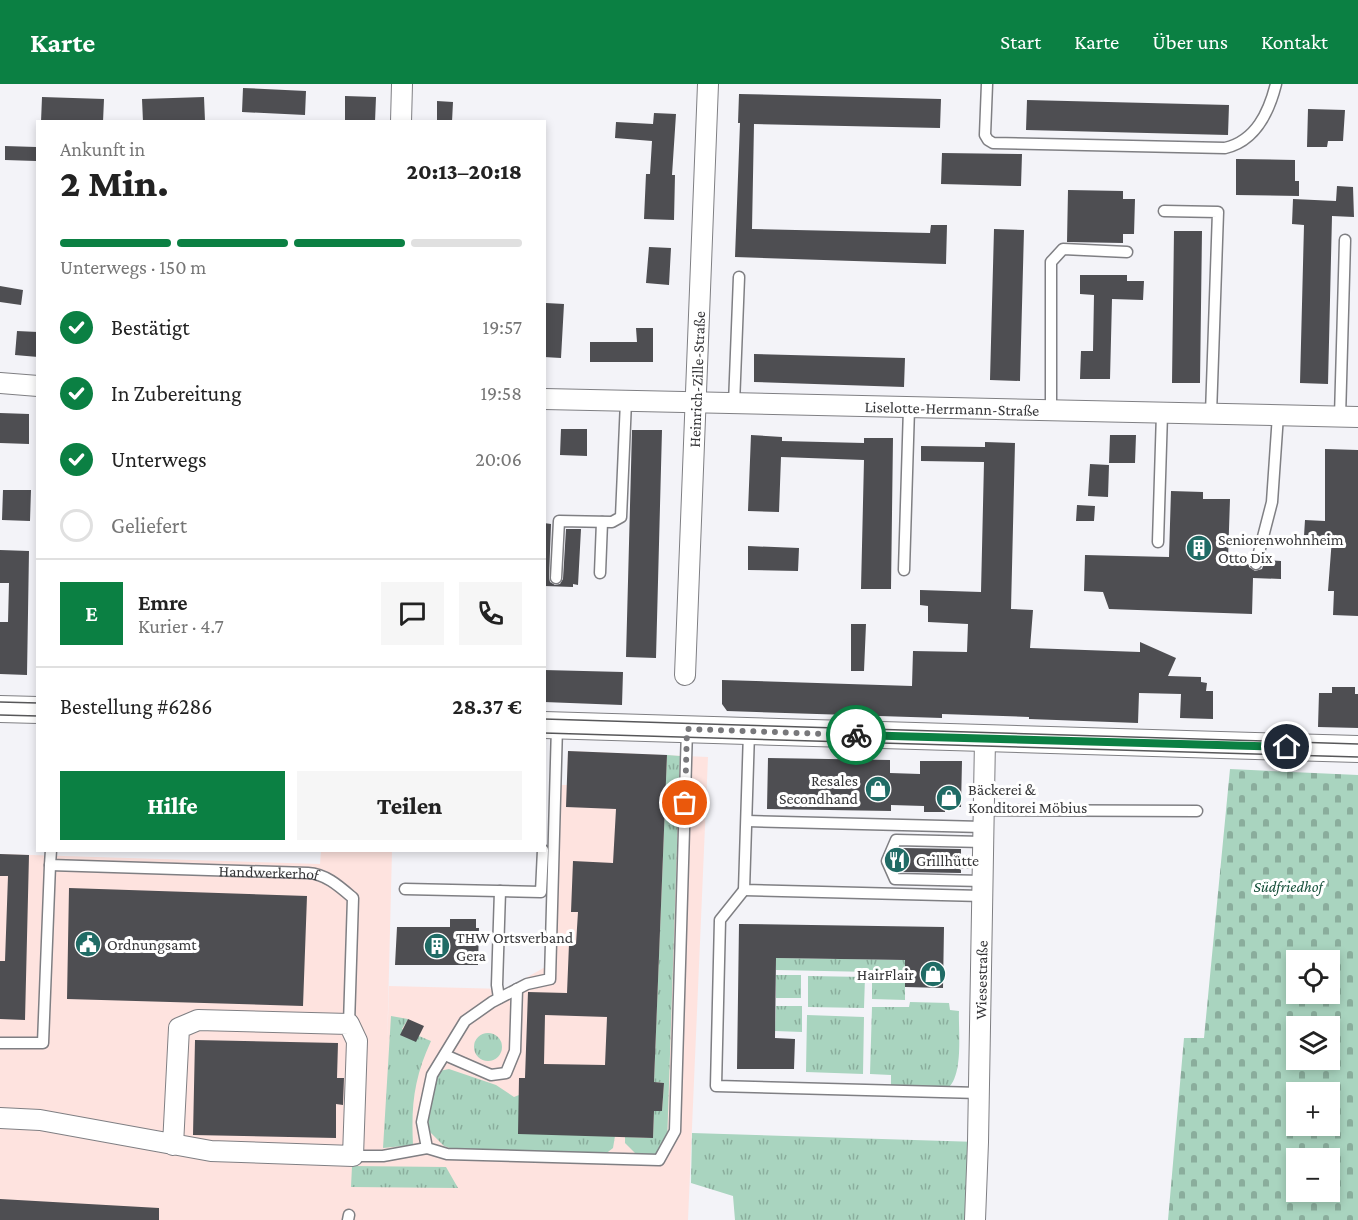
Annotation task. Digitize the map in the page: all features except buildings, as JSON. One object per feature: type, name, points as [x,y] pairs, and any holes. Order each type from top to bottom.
[{"type":"street","points":[[401,120],[402,84]]},
{"type":"street","name":"Heinrich-Zille-Straße","points":[[685,675],[708,84]]},
{"type":"street","points":[[0,383],[36,386]]},
{"type":"street","name":"Liselotte-Herrmann-Straße","points":[[546,399],[1349,417]]},
{"type":"street","points":[[0,709],[36,710]]},
{"type":"street","points":[[551,726],[1358,749]]},
{"type":"street","name":"Wiesestraße","points":[[975,1220],[985,739]]},
{"type":"street","points":[[173,1145],[179,1028],[198,1020],[348,1024]]},
{"type":"street","name":"Handwerkerhof","points":[[348,1024],[357,1041],[353,1156]]},
{"type":"street","points":[[0,1118],[40,1120],[211,1151],[353,1156]]},
{"type":"lane","points":[[987,84],[986,135],[993,143],[1225,148],[1235,146],[1260,125],[1270,106],[1276,84]]},
{"type":"lane","points":[[1164,211],[1218,212],[1211,414]]},
{"type":"lane","points":[[1345,240],[1349,417]]},
{"type":"lane","points":[[1051,410],[1052,262],[1063,249],[1127,252]]},
{"type":"lane","points":[[734,404],[739,277]]},
{"type":"lane","points":[[556,578],[559,521],[602,522],[620,519],[626,401]]},
{"type":"lane","points":[[904,570],[909,408]]},
{"type":"lane","points":[[1158,542],[1162,413]]},
{"type":"lane","points":[[1256,564],[1272,502],[1278,415]]},
{"type":"lane","points":[[600,573],[602,522]]},
{"type":"lane","points":[[427,1148],[422,1122],[432,1075],[465,1021],[527,984],[550,979],[551,726]]},
{"type":"lane","points":[[353,1156],[383,1156],[427,1148],[447,1154],[659,1160],[675,1131],[687,729]]},
{"type":"lane","points":[[749,732],[744,890],[720,920],[716,1086],[979,1093]]},
{"type":"lane","points":[[982,880],[894,879],[887,861],[896,840],[983,826],[1197,811]]},
{"type":"lane","points":[[747,821],[983,826]]},
{"type":"lane","points":[[0,1043],[42,1048],[51,852]]},
{"type":"lane","points":[[405,889],[541,892],[543,852]]},
{"type":"lane","points":[[961,861],[982,880]]},
{"type":"lane","name":"Handwerkerhof","points":[[50,865],[316,873],[336,883],[353,898],[348,1024]]},
{"type":"lane","points":[[744,890],[982,880]]},
{"type":"lane","points":[[499,999],[497,985],[500,891]]},
{"type":"lane","points":[[445,1055],[491,1075],[506,1073],[515,1051],[517,989]]},
{"type":"shaded area","points":[[568,751],[708,757],[688,1220],[0,1220],[0,854],[320,864],[321,852],[392,852],[387,1050],[389,986],[506,989],[547,966],[551,785],[567,785]]},
{"type":"green space","points":[[667,755],[680,756],[667,1144],[659,1160],[641,1159],[625,1143],[625,1137],[653,1138],[654,1111],[662,1111],[664,1083],[654,1082]]},
{"type":"green space","name":"Südfriedhof","points":[[1230,769],[1358,775],[1358,1220],[1168,1220],[1184,1038],[1204,1038]]},
{"type":"green space","points":[[776,958],[905,960],[905,1000],[872,999],[872,972],[776,970]]},
{"type":"green space","points":[[776,975],[801,975],[801,998],[776,998]]},
{"type":"green space","points":[[808,976],[865,977],[864,1008],[808,1007]]},
{"type":"green space","points":[[910,1002],[949,1003],[950,1010],[959,1011],[959,1055],[955,1078],[943,1091],[891,1090],[891,1075],[870,1074],[872,1007],[909,1007]]},
{"type":"green space","points":[[776,1006],[802,1006],[802,1032],[775,1031]]},
{"type":"green space","points":[[807,1015],[864,1017],[863,1074],[806,1072]]},
{"type":"green space","points":[[391,1016],[408,1019],[402,1029],[431,1041],[417,1080],[413,1145],[383,1148]]},
{"type":"green space","points":[[488,1033],[498,1037],[502,1047],[498,1057],[488,1061],[478,1057],[474,1047],[478,1037]]},
{"type":"green space","points":[[449,1069],[496,1085],[514,1097],[519,1095],[615,1136],[613,1148],[599,1159],[466,1154],[444,1146],[429,1131],[426,1101],[434,1072]]},
{"type":"green space","points":[[692,1133],[978,1142],[975,1220],[735,1220],[733,1196],[691,1183]]},
{"type":"green space","points":[[352,1166],[446,1167],[458,1188],[351,1187]]},
{"type":"tram line","points":[[0,702],[36,703]]},
{"type":"tram line","points":[[0,715],[36,716]]},
{"type":"tram line","points":[[546,719],[1358,744]]},
{"type":"tram line","points":[[546,733],[1358,757]]},
{"type":"way so far","points":[[685,803],[687,729],[856,735]]},
{"type":"place","name":"Seniorenwohnheim Otto Dix","points":[[1199,548]]},
{"type":"place","name":"Resales Secondhand","points":[[878,789]]},
{"type":"place","name":"Bäckerei & Konditorei Möbius","points":[[949,798]]},
{"type":"place","name":"Grillhütte","points":[[897,860]]},
{"type":"place","name":"Ordnungsamt","points":[[88,944]]},
{"type":"place","name":"THW Ortsverband Gera","points":[[437,946]]},
{"type":"place","name":"HairFlair","points":[[933,974]]},
{"type":"route","points":[[856,735],[1287,747]]}]
